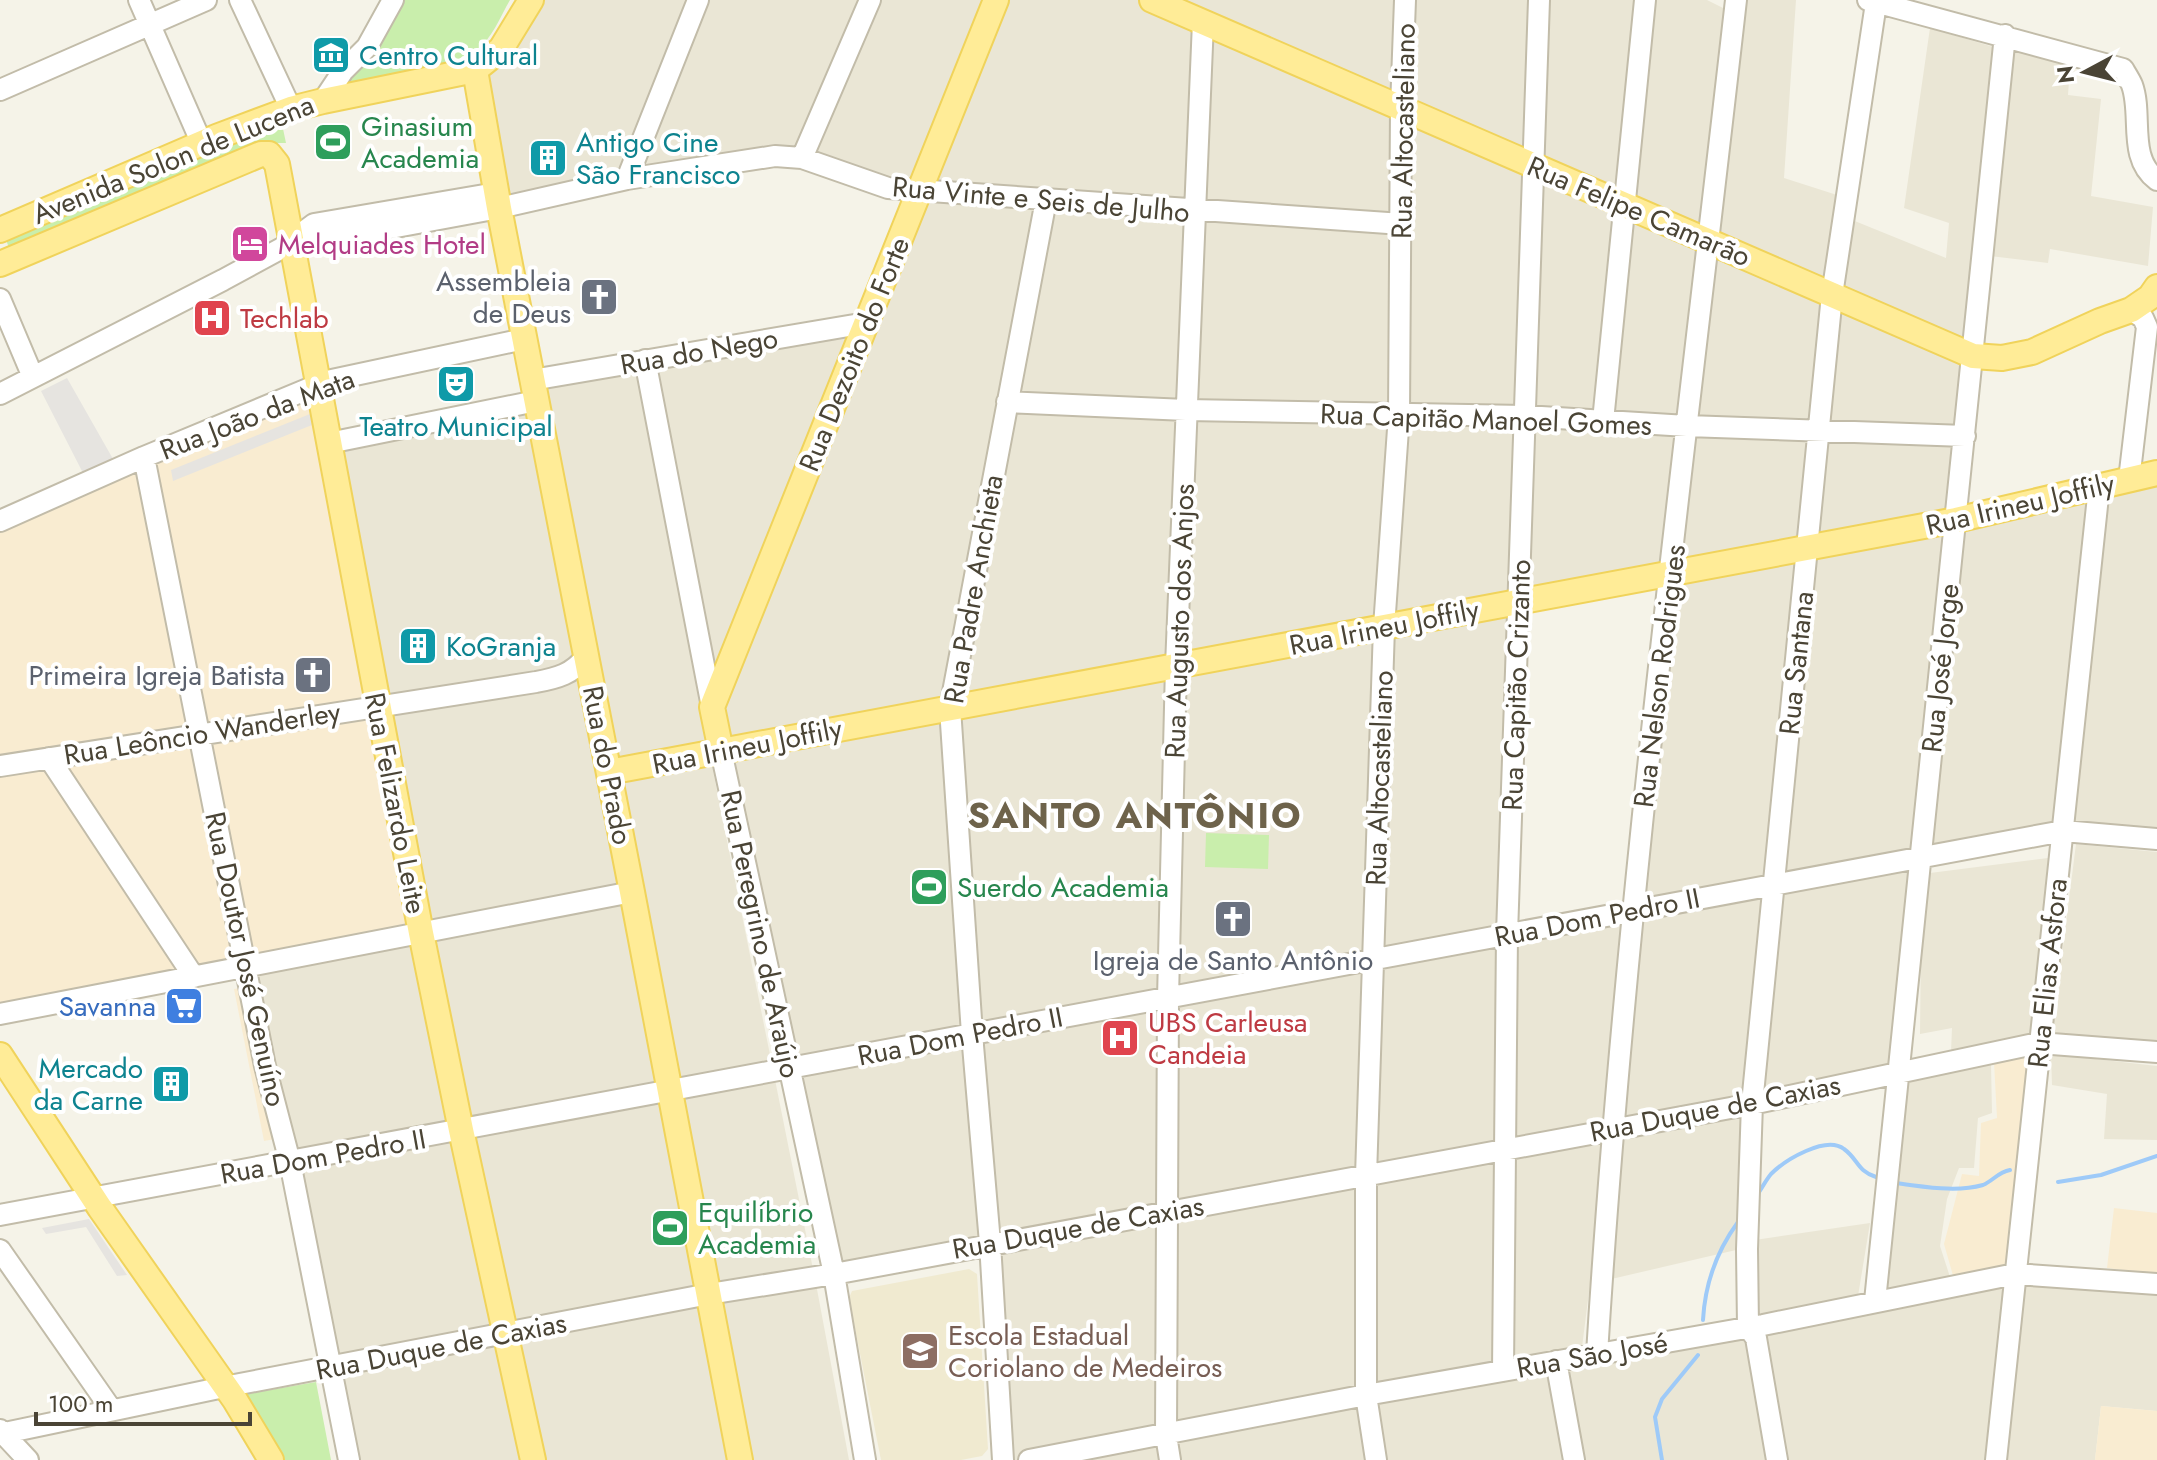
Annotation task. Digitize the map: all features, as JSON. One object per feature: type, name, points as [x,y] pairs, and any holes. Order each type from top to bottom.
[{"type":"main road","points":[[323,101],[475,70],[501,49],[531,0]]},
{"type":"main road","name":"Rua Dezoito do Forte","points":[[712,707],[996,0]]},
{"type":"main road","name":"Rua Felipe Camarão","points":[[1152,0],[1973,356],[2002,358],[2032,352],[2131,310]]},
{"type":"main road","name":"Rua do Prado","points":[[475,70],[497,200],[740,1460]]},
{"type":"main road","name":"Avenida Solon de Lucena","points":[[3,229],[202,144],[291,109],[323,101]]},
{"type":"main road","name":"Avenida Solon de Lucena","points":[[9,261],[261,154]]},
{"type":"main road","name":"Rua Felizardo Leite","points":[[261,154],[269,154],[277,164],[289,245],[320,384],[421,933],[533,1460]]},
{"type":"main road","points":[[3,229],[3,245],[9,261]]},
{"type":"main road","points":[[2131,310],[2150,297],[2157,287]]},
{"type":"main road","name":"Rua Irineu Joffily","points":[[609,772],[1956,520],[2157,473]]},
{"type":"main road","name":"Rua Peregrino de Araújo","points":[[712,707],[721,751]]},
{"type":"main road","points":[[0,1055],[271,1460]]},
{"type":"street","points":[[139,0],[202,144]]},
{"type":"street","points":[[0,90],[206,0]]},
{"type":"street","points":[[240,0],[291,109]]},
{"type":"street","name":"Avenida Solon de Lucena","points":[[323,101],[343,71],[367,47],[393,0]]},
{"type":"street","points":[[627,179],[698,0]]},
{"type":"street","points":[[802,158],[870,0]]},
{"type":"street","name":"Rua Altocasteliano","points":[[1376,1460],[1366,1395],[1366,1176],[1384,627],[1399,415],[1401,108],[1405,0]]},
{"type":"street","name":"Rua Capitão Crizanto","points":[[1503,1371],[1507,934],[1539,0]]},
{"type":"street","points":[[1603,421],[1645,0]]},
{"type":"street","name":"Rua Nelson Rodrigues","points":[[1597,1354],[1612,1129],[1632,910],[1736,0]]},
{"type":"street","points":[[1872,1],[2123,69],[2133,86],[2140,156],[2149,174],[2157,180]]},
{"type":"street","name":"Rua Santana","points":[[1777,1460],[1756,1338],[1748,1327],[1752,1104],[1832,295],[1872,1]]},
{"type":"street","name":"Rua Augusto dos Anjos","points":[[1170,1460],[1166,1435],[1168,998],[1176,666],[1203,22]]},
{"type":"street","name":"Rua José Jorge","points":[[1875,1301],[2005,35]]},
{"type":"street","name":"Rua Vinte e Seis de Julho","points":[[0,394],[289,245],[497,200],[764,157],[802,158],[874,185],[919,191],[1402,224]]},
{"type":"street","name":"Rua Padre Anchieta","points":[[1003,1460],[950,708],[1046,200]]},
{"type":"street","points":[[0,299],[28,379]]},
{"type":"street","points":[[2129,480],[2147,327],[2143,318],[2131,310]]},
{"type":"street","name":"Rua do Nego","points":[[329,443],[645,360],[866,323]]},
{"type":"street","points":[[0,325],[28,379]]},
{"type":"street","name":"Rua João da Mata","points":[[0,521],[320,384],[524,339]]},
{"type":"street","name":"Rua Peregrino de Araújo","points":[[645,360],[712,707]]},
{"type":"street","name":"Rua Capitão Manoel Gomes","points":[[1007,402],[1186,410],[1525,416],[1687,426],[1965,436]]},
{"type":"street","name":"Rua Doutor José Genuíno","points":[[144,457],[265,1066],[290,1162],[349,1460]]},
{"type":"street","name":"Rua Elias Asfora","points":[[1996,1460],[2099,487]]},
{"type":"street","name":"Rua Leôncio Wanderley","points":[[0,766],[554,678],[575,670],[586,657]]},
{"type":"street","name":"Rua Peregrino de Araújo","points":[[721,751],[834,1274],[865,1460]]},
{"type":"street","points":[[49,758],[194,977]]},
{"type":"street","name":"Rua Dom Pedro II","points":[[0,1215],[2063,831],[2157,839]]},
{"type":"street","points":[[0,1014],[632,892]]},
{"type":"street","name":"Rua Duque de Caxias","points":[[1,1432],[709,1294],[834,1274],[1752,1104],[1900,1070],[2039,1043],[2157,1052]]},
{"type":"street","points":[[0,1250],[111,1409]]},
{"type":"street","name":"Rua São José","points":[[1029,1460],[1366,1395],[1748,1327],[2015,1274],[2157,1284]]},
{"type":"street","points":[[1556,1361],[1574,1460]]},
{"type":"street","points":[[1,1432],[28,1460]]},
{"type":"shaded area","points":[[543,0],[989,0],[915,187],[813,157],[502,201],[481,75]]},
{"type":"shaded area","points":[[1005,0],[1152,0],[1973,356],[1957,516],[2157,473],[2157,839],[2063,831],[1920,857],[1897,1071],[1752,1100],[1736,1250],[1590,1284],[1581,1355],[2015,1274],[2157,1284],[2157,1411],[2101,1406],[2095,1460],[1003,1460],[984,1242],[823,1273],[712,707]],"holes":[[[1670,575],[1632,911],[1507,933],[1519,602]]]},
{"type":"shaded area","points":[[1182,0],[1707,0],[1725,9],[1728,0],[1796,0],[1784,178],[1837,195],[1835,213],[1946,258],[1949,223],[1904,208],[1930,28],[2000,49],[1969,348]]},
{"type":"shaded area","points":[[2007,44],[2070,67],[2068,95],[2101,99],[2091,196],[2153,207],[2148,266],[2050,249],[2048,263],[1990,256]]},
{"type":"shaded area","points":[[848,337],[701,711],[849,1460],[747,1460],[540,389]]},
{"type":"shaded area","points":[[67,378],[113,459],[83,473],[41,391]]},
{"type":"shaded area","points":[[327,381],[421,933],[0,1014],[0,527]]},
{"type":"shaded area","points":[[536,401],[740,1460],[344,1460],[246,967],[329,443]]},
{"type":"shaded area","points":[[310,414],[312,425],[173,481],[171,470]]},
{"type":"shaded area","points":[[2076,844],[2157,852],[2157,1045],[2052,1034]]},
{"type":"shaded area","points":[[2048,858],[2030,1036],[1951,1052],[1952,1028],[1920,1034],[1921,943],[1930,873]]},
{"type":"shaded area","points":[[245,987],[275,1139],[264,1141],[234,989]]},
{"type":"shaded area","points":[[2032,1052],[2006,1268],[1954,1279],[1944,1244],[1962,1174],[1979,1176],[1981,1123],[1997,1118],[1994,1062]]},
{"type":"shaded area","points":[[2051,1054],[2157,1066],[2157,1140],[2104,1139],[2107,1094],[2052,1085]]},
{"type":"shaded area","points":[[1991,1064],[1992,1113],[1978,1118],[1974,1168],[1959,1168],[1947,1199],[1940,1246],[1950,1277],[1880,1292],[1905,1079]]},
{"type":"shaded area","points":[[2114,1208],[2157,1213],[2157,1274],[2107,1268]]},
{"type":"shaded area","points":[[89,1219],[127,1275],[117,1276],[86,1227],[46,1234],[42,1228]]},
{"type":"shaded area","points":[[1870,1223],[1858,1296],[1739,1318],[1748,1241]]},
{"type":"shaded area","name":"Escola Estadual Coriolano de Medeiros","points":[[969,1269],[977,1274],[988,1449],[982,1456],[961,1460],[881,1460],[849,1298],[852,1291]]},
{"type":"shaded area","points":[[2101,1406],[2157,1411],[2157,1460],[2095,1460]]},
{"type":"green space","points":[[403,0],[510,0],[487,40],[465,58],[417,74],[351,86],[336,85]]},
{"type":"green space","points":[[282,124],[286,143],[261,143],[9,247],[7,244],[13,227]]},
{"type":"green space","points":[[1206,833],[1269,835],[1268,869],[1205,867]]},
{"type":"green space","points":[[316,1382],[331,1460],[282,1460],[241,1395]]},
{"type":"waterway","points":[[1757,1195],[1771,1174],[1786,1162],[1806,1151],[1827,1145],[1844,1149],[1865,1172],[1876,1177]]},
{"type":"waterway","points":[[2058,1182],[2101,1175],[2157,1156]]},
{"type":"waterway","points":[[1894,1183],[1938,1188],[1972,1187],[1983,1185],[2010,1170]]},
{"type":"waterway","points":[[1703,1320],[1713,1268],[1738,1222]]},
{"type":"waterway","points":[[1662,1460],[1655,1417],[1662,1399],[1698,1355]]},
{"type":"place","name":"Centro Cultural","points":[[331,55]]},
{"type":"place","name":"Ginasium Academia","points":[[333,142]]},
{"type":"place","name":"Antigo Cine São Francisco","points":[[548,158]]},
{"type":"place","name":"Melquiades Hotel","points":[[250,244]]},
{"type":"place","name":"Assembleia de Deus","points":[[599,297]]},
{"type":"place","name":"Techlab","points":[[212,318]]},
{"type":"place","name":"Teatro Municipal","points":[[456,384]]},
{"type":"place","name":"KoGranja","points":[[418,646]]},
{"type":"place","name":"Primeira Igreja Batista","points":[[313,675]]},
{"type":"place","name":"Suerdo Academia","points":[[929,887]]},
{"type":"place","name":"Igreja de Santo Antônio","points":[[1233,919]]},
{"type":"place","name":"Savanna","points":[[184,1006]]},
{"type":"place","name":"UBS Carleusa Candeia","points":[[1120,1038]]},
{"type":"place","name":"Mercado da Carne","points":[[171,1084]]},
{"type":"place","name":"Equilíbrio Academia","points":[[670,1228]]},
{"type":"place","name":"Escola Estadual Coriolano de Medeiros","points":[[920,1351]]},
{"type":"district","name":"SANTO ANTÔNIO","points":[[1135,815]]}]
